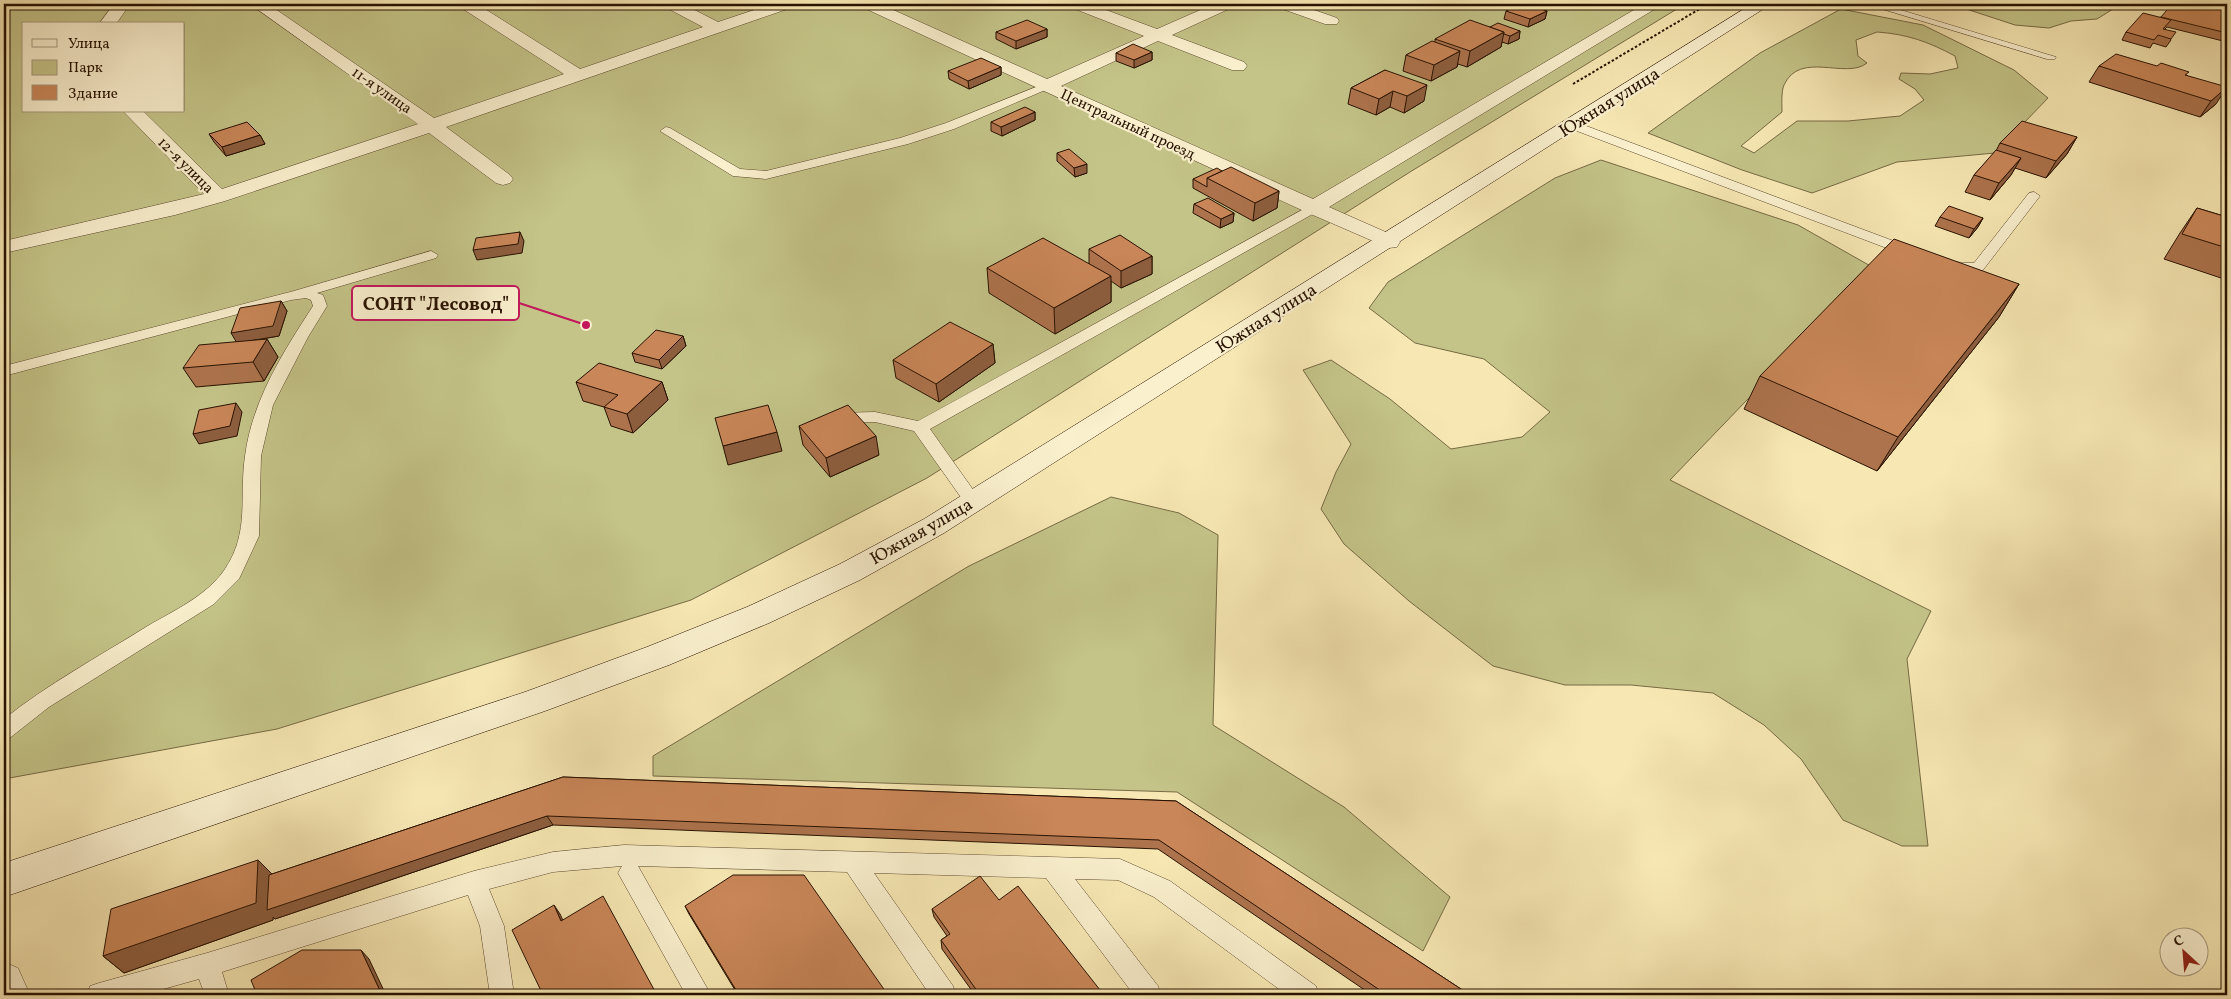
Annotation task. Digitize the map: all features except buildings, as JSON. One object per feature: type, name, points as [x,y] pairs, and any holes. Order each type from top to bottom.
[{"type":"street","points":[[108,22],[122,4]]},
{"type":"street","name":"11-я улица","points":[[258,4],[430,124],[503,179]]},
{"type":"street","points":[[466,4],[577,75]]},
{"type":"street","points":[[671,4],[717,28]]},
{"type":"street","points":[[4,247],[175,209],[218,197],[787,4]]},
{"type":"street","name":"Центральный проезд","points":[[868,4],[1389,242]]},
{"type":"street","points":[[1076,4],[1238,66]]},
{"type":"street","points":[[1046,86],[1227,4]]},
{"type":"street","points":[[1283,4],[1331,21]]},
{"type":"street","points":[[1313,208],[1655,4]]},
{"type":"street","name":"Южная улица","points":[[4,880],[534,702],[758,615],[850,572],[934,526],[973,502],[1389,242],[1763,4]]},
{"type":"street","name":"12-я улица","points":[[133,112],[218,197]]},
{"type":"street","points":[[4,981],[11,995]]},
{"type":"lane","points":[[1871,4],[2051,57]]},
{"type":"lane","points":[[666,131],[737,173],[749,176],[766,175],[904,141],[950,126],[1046,86]]},
{"type":"lane","points":[[1573,125],[1922,256]]},
{"type":"lane","points":[[1940,263],[1963,268],[1978,267],[2034,196]]},
{"type":"lane","points":[[829,418],[875,417],[920,427],[1313,208]]},
{"type":"lane","points":[[4,371],[290,296],[431,255]]},
{"type":"lane","points":[[4,731],[42,700],[207,598],[232,574],[250,536],[252,456],[265,405],[320,306],[318,298],[308,294],[290,296]]},
{"type":"lane","points":[[920,427],[973,502]]},
{"type":"lane","points":[[99,995],[207,965],[474,882],[553,862],[624,855],[1120,870],[1162,889],[1307,995]]},
{"type":"lane","points":[[853,862],[944,995]]},
{"type":"lane","points":[[1052,868],[1149,995]]},
{"type":"lane","points":[[630,873],[700,995]]},
{"type":"lane","points":[[474,882],[492,926],[502,995]]},
{"type":"lane","points":[[207,965],[217,995]]},
{"type":"path","points":[[1573,84],[1708,4]]},
{"type":"green space","points":[[4,4],[1685,4],[1410,172],[927,478],[691,600],[277,729],[4,779]]},
{"type":"green space","points":[[1951,4],[2121,4],[2097,19],[2071,21],[2049,28],[2015,25]]},
{"type":"green space","points":[[1841,9],[1923,25],[2014,70],[2048,98],[1995,153],[1897,162],[1812,193],[1742,170],[1648,133],[1760,53]],"holes":[[[1877,32],[1898,35],[1927,43],[1955,56],[1958,68],[1930,74],[1901,73],[1899,79],[1915,89],[1924,100],[1900,116],[1848,121],[1797,121],[1754,153],[1741,146],[1782,112],[1783,88],[1791,75],[1801,69],[1812,67],[1847,69],[1867,63],[1858,56],[1856,40]]]},
{"type":"green space","points":[[1601,160],[1798,225],[1874,268],[1670,480],[1931,611],[1907,659],[1928,846],[1902,846],[1843,820],[1801,759],[1764,725],[1713,693],[1631,685],[1565,685],[1493,666],[1409,601],[1344,544],[1321,509],[1336,472],[1351,444],[1303,370],[1331,360],[1390,399],[1451,449],[1522,437],[1550,412],[1484,359],[1415,343],[1369,308],[1388,282],[1555,178]]},
{"type":"green space","points":[[1111,497],[1179,513],[1218,535],[1213,725],[1344,807],[1450,897],[1423,951],[1177,792],[653,776],[653,756],[969,566]]},
{"type":"place","name":"СОНТ \"Лесовод\"","points":[[586,325]]}]
